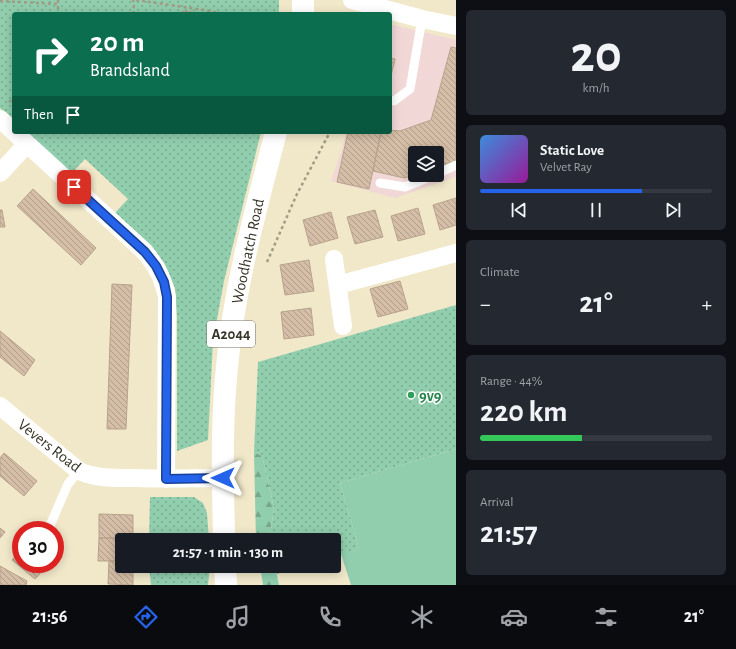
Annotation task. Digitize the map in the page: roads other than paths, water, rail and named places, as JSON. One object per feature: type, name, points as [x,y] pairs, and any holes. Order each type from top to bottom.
[{"type":"main road","points":[[303,0],[303,12]]},
{"type":"main road","name":"Woodhatch Road","points":[[224,533],[222,446],[227,367],[235,301],[250,232],[275,134]]},
{"type":"main road","points":[[225,573],[226,585]]},
{"type":"street","points":[[352,0],[422,19],[456,26]]},
{"type":"street","points":[[0,119],[12,130]]},
{"type":"street","points":[[16,134],[145,252],[156,266],[164,282],[167,297],[166,479]]},
{"type":"street","points":[[0,174],[27,144]]},
{"type":"street","points":[[338,285],[456,253]]},
{"type":"street","points":[[334,259],[343,326]]},
{"type":"street","name":"Vevers Road","points":[[0,406],[79,471],[92,476],[166,479],[223,478]]},
{"type":"lane","points":[[392,100],[394,101],[410,89],[422,19]]},
{"type":"lane","points":[[444,171],[456,165]]},
{"type":"lane","points":[[380,183],[405,187],[417,182]]},
{"type":"lane","points":[[52,521],[68,484],[79,471]]},
{"type":"place","name":"9v9","points":[[411,395]]}]
